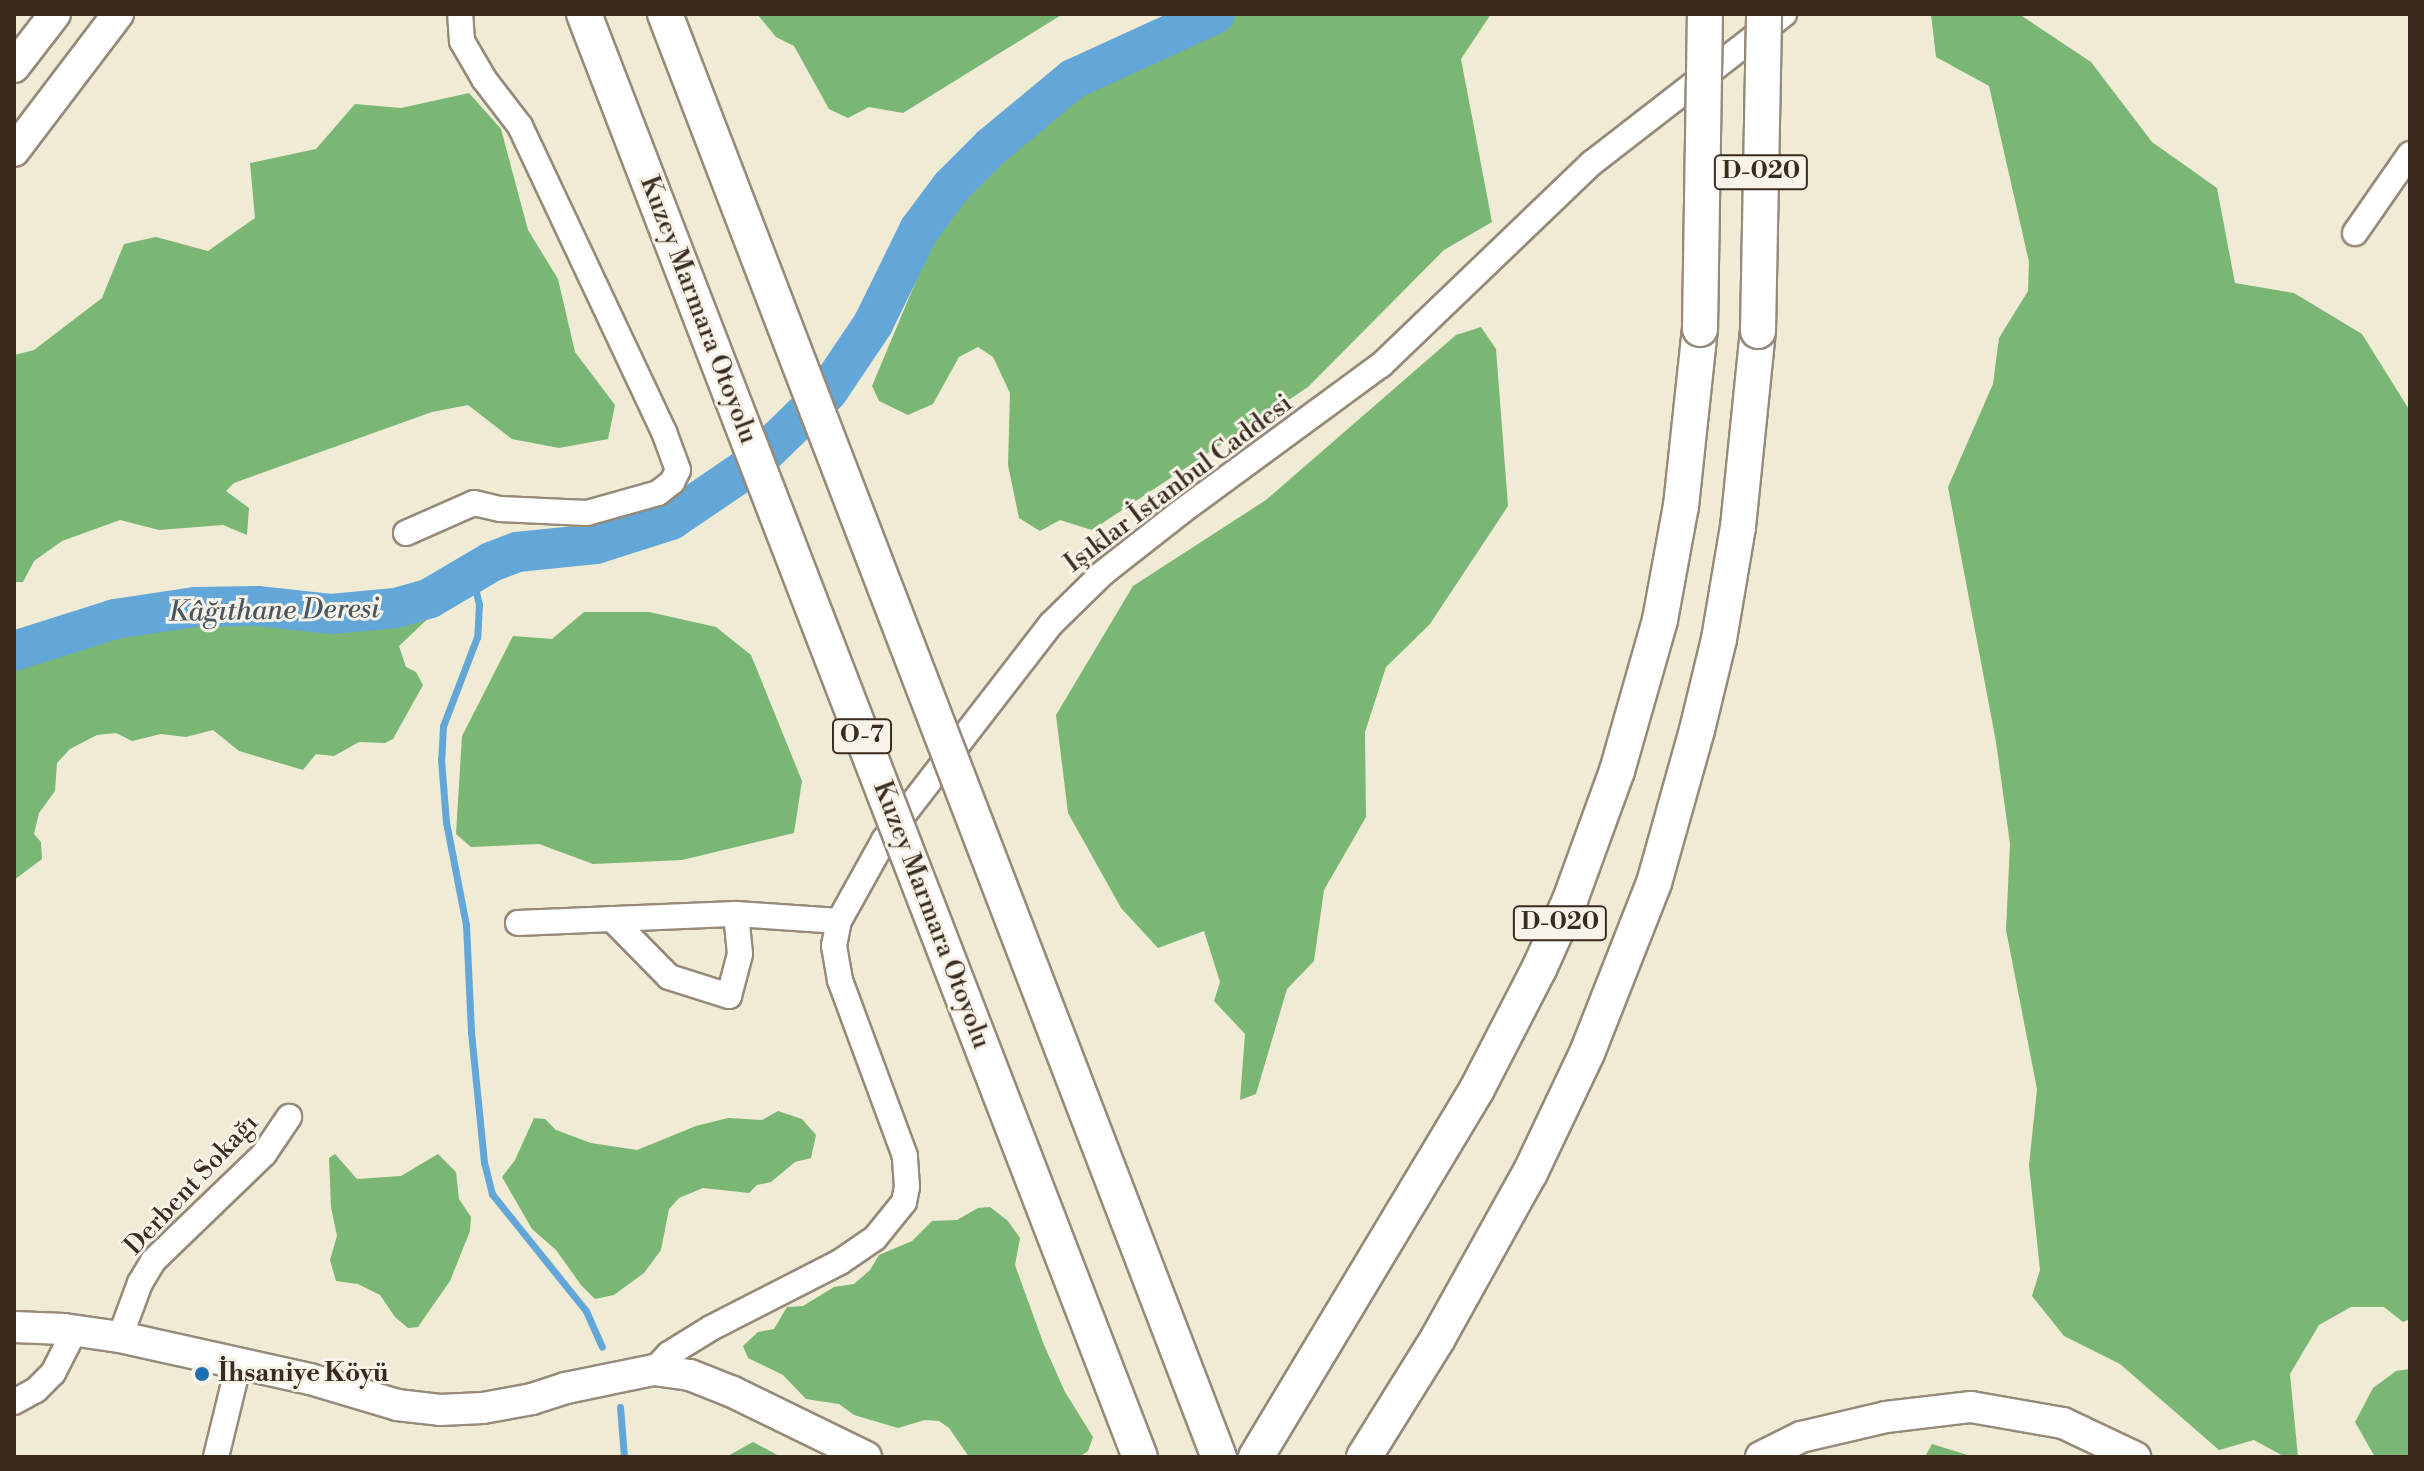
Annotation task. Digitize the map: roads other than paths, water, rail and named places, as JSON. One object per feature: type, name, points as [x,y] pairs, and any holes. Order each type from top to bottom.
[{"type":"highway","name":"Kuzey Marmara Otoyolu","points":[[584,14],[1140,1457]]},
{"type":"highway","points":[[665,14],[1219,1457]]},
{"type":"highway","name":"D-020","points":[[1256,1457],[1477,1089],[1539,969],[1570,900],[1617,771],[1660,620],[1683,490],[1700,329],[1705,14]]},
{"type":"highway","name":"D-020","points":[[1364,1457],[1438,1338],[1530,1173],[1587,1053],[1654,883],[1690,757],[1719,639],[1742,496],[1758,331],[1764,14]]},
{"type":"main road","points":[[14,67],[55,14]]},
{"type":"main road","points":[[14,151],[118,14]]},
{"type":"main road","points":[[14,1327],[75,1330],[120,1337],[239,1363],[397,1405],[440,1410],[483,1408],[532,1399],[654,1370],[690,1375],[733,1392],[866,1457]]},
{"type":"main road","points":[[1761,1457],[1801,1437],[1886,1417],[1971,1407],[2063,1423],[2135,1457]]},
{"type":"street","points":[[406,533],[474,503],[500,509],[587,513],[658,493],[672,482],[678,470],[664,432],[520,126],[484,79],[462,41],[460,14]]},
{"type":"street","name":"Işıklar İstanbul Caddesi","points":[[654,1370],[669,1354],[711,1328],[840,1262],[875,1238],[904,1202],[907,1187],[905,1156],[840,980],[834,946],[839,921],[884,840],[1024,657],[1075,600],[1182,511],[1381,365],[1592,163],[1784,14]]},
{"type":"street","points":[[2355,233],[2410,154]]},
{"type":"street","points":[[518,923],[736,914],[839,921]]},
{"type":"street","points":[[612,919],[669,977],[729,996],[740,954],[736,914]]},
{"type":"street","name":"Derbent Sokağı","points":[[120,1337],[140,1283],[153,1261],[264,1154],[289,1117]]},
{"type":"street","points":[[14,1402],[36,1390],[53,1373],[75,1330]]},
{"type":"street","points":[[216,1457],[239,1363]]},
{"type":"waterway","name":"Kâğıthane Deresi","points":[[14,651],[115,619],[195,607],[257,606],[331,614],[396,608],[430,598],[491,562],[517,552],[596,544],[671,520],[752,465],[828,391],[873,324],[919,230],[951,187],[991,147],[1073,79],[1215,14]]},
{"type":"waterway","points":[[474,583],[479,604],[477,637],[443,726],[441,759],[446,822],[466,925],[471,1032],[484,1162],[492,1194],[586,1311],[602,1347]]},
{"type":"waterway","points":[[620,1407],[624,1457]]},
{"type":"place","name":"İhsaniye Köyü","points":[[202,1374]]}]
